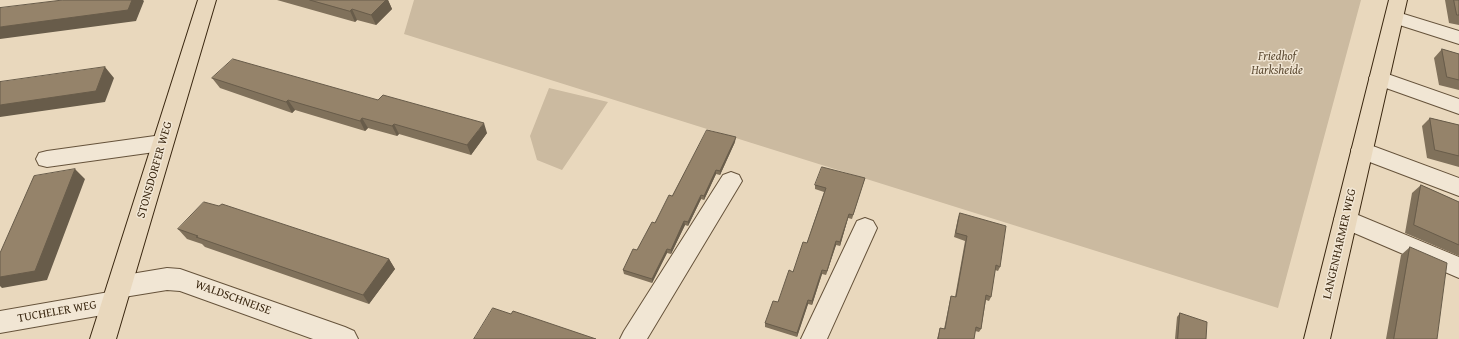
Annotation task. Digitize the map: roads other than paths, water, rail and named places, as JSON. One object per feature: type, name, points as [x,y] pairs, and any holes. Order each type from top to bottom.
[{"type":"main road","name":"STONSDORFER WEG","points":[[103,339],[206,0]]},
{"type":"main road","name":"LANGENHARMER WEG","points":[[1317,339],[1396,8]]},
{"type":"street","name":"LANGENHARMER WEG","points":[[1396,8],[1459,38]]},
{"type":"street","points":[[1379,78],[1459,107]]},
{"type":"street","points":[[47,159],[162,143]]},
{"type":"street","points":[[1362,150],[1459,187]]},
{"type":"street","points":[[633,339],[731,181]]},
{"type":"street","points":[[1346,219],[1459,268]]},
{"type":"street","points":[[814,339],[865,228]]},
{"type":"street","name":"WALDSCHNEISE","points":[[116,295],[167,280],[180,280],[345,339]]},
{"type":"street","name":"TUCHELER WEG","points":[[0,322],[116,295]]},
{"type":"park label","name":"Friedhof Harksheide","points":[[1277,64]]}]
